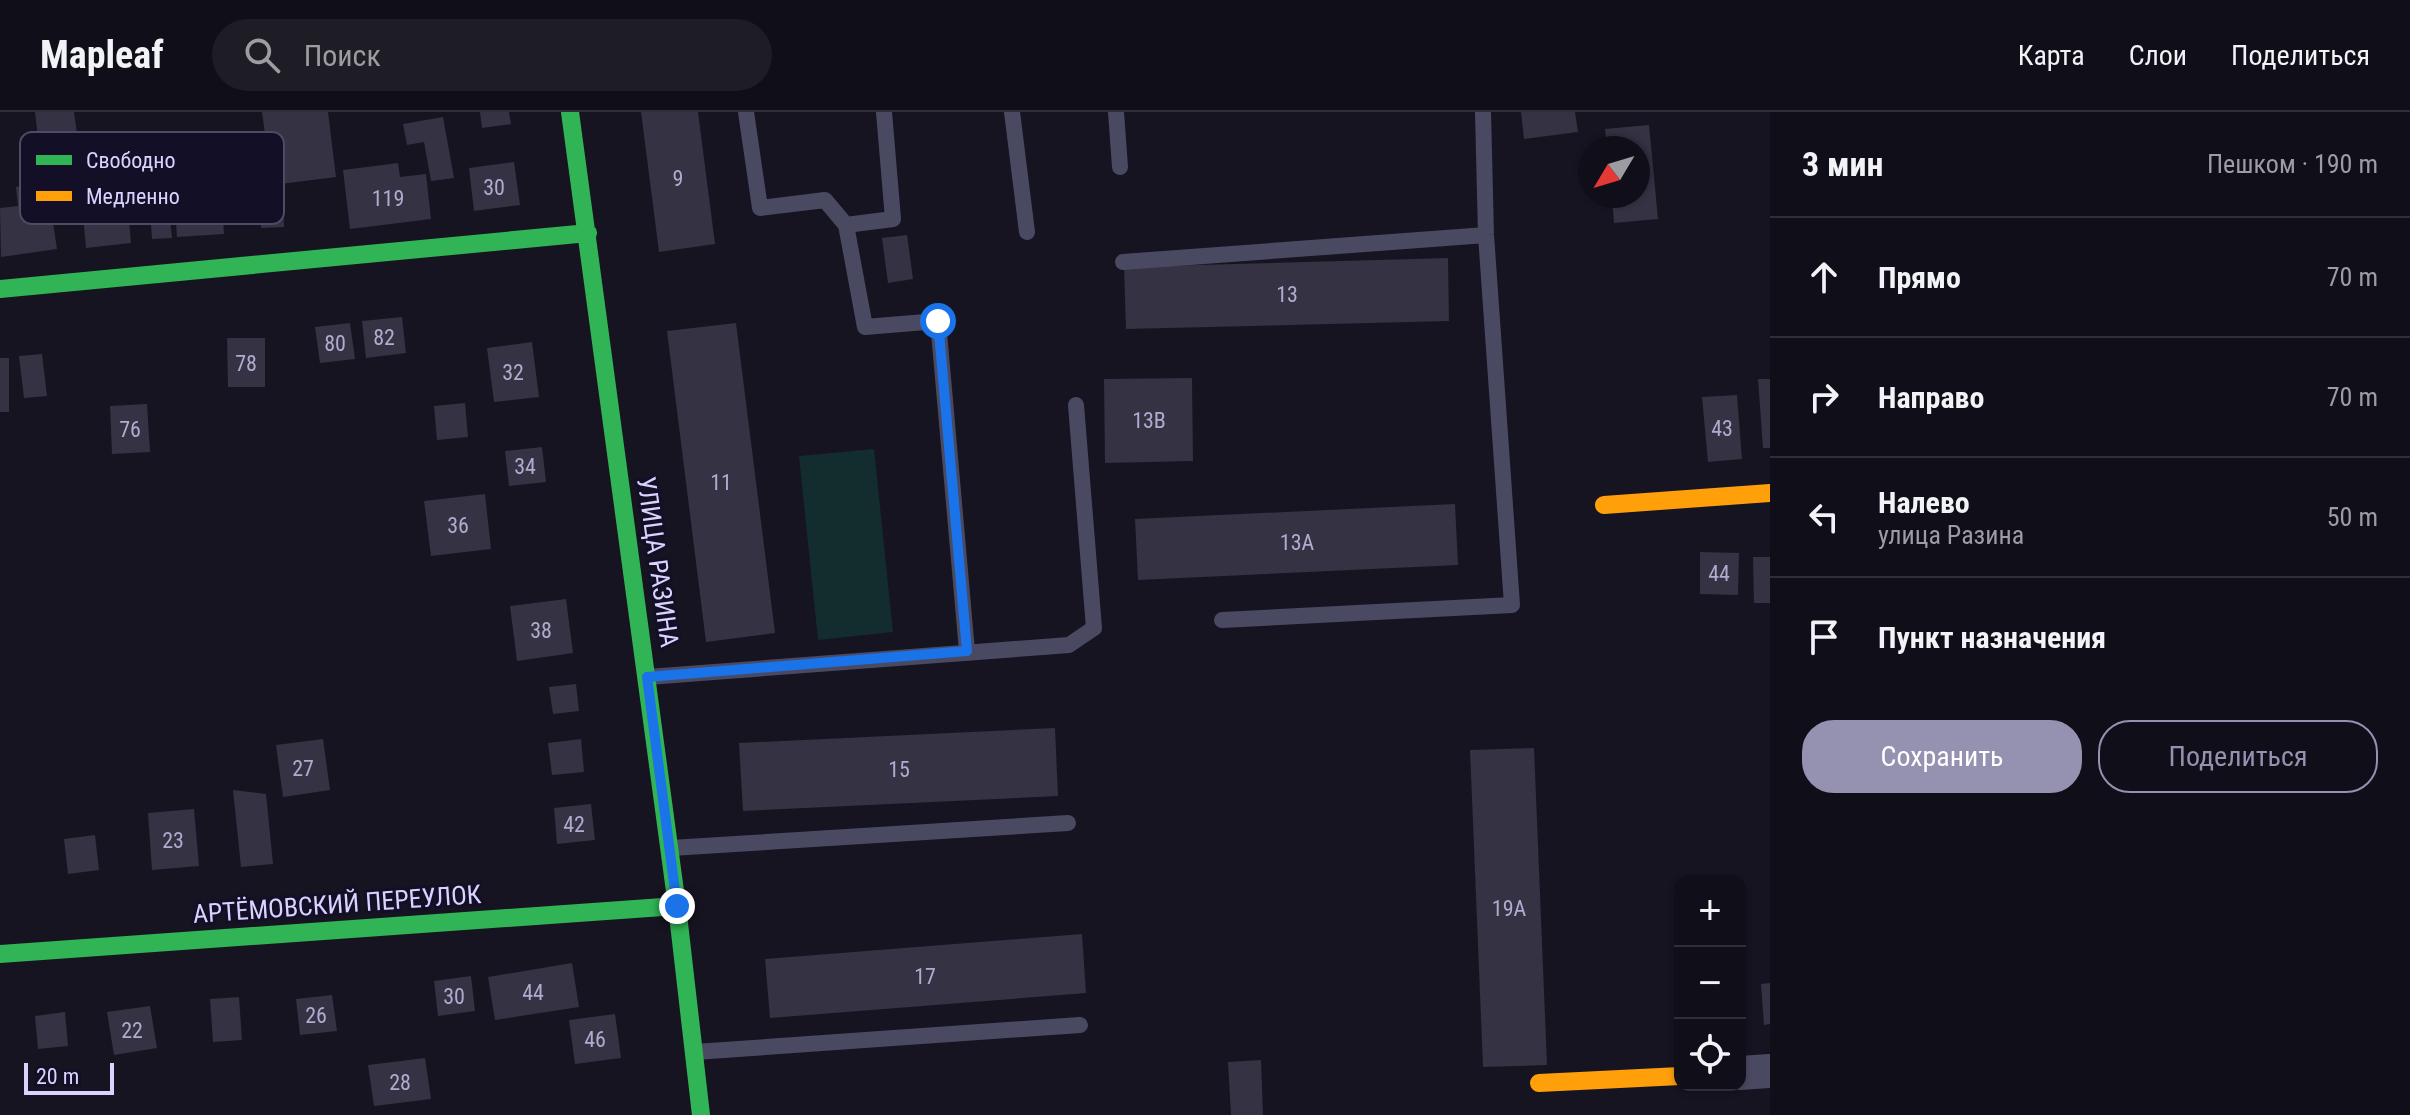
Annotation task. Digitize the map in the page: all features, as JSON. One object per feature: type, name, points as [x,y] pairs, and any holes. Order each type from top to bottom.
[{"type":"street","name":"УЛИЦА РАЗИНА","points":[[570,112],[677,906],[701,1115]]},
{"type":"street","points":[[0,289],[588,233]]},
{"type":"street","points":[[1604,505],[1770,493]]},
{"type":"street","name":"АРТЁМОВСКИЙ ПЕРЕУЛОК","points":[[0,954],[677,906]]},
{"type":"street","points":[[1746,1073],[1770,1071]]},
{"type":"street","points":[[1539,1083],[1674,1076]]},
{"type":"lane","points":[[746,112],[760,208],[825,200],[846,225],[865,327],[938,321],[967,651]]},
{"type":"lane","points":[[846,225],[893,219],[884,112]]},
{"type":"lane","points":[[1012,112],[1027,232]]},
{"type":"lane","points":[[1116,112],[1120,167]]},
{"type":"lane","points":[[1222,620],[1512,605],[1486,235],[1483,112]]},
{"type":"lane","points":[[1123,262],[1486,235]]},
{"type":"lane","points":[[647,677],[1069,645],[1094,628],[1076,405]]},
{"type":"lane","points":[[669,848],[1068,823]]},
{"type":"lane","points":[[694,1052],[1080,1025]]},
{"type":"green space","points":[[874,449],[893,632],[818,640],[799,456]]},
{"type":"building","points":[[35,112],[74,112],[77,132],[37,132]]},
{"type":"building","points":[[262,112],[328,112],[336,177],[284,184],[284,132],[265,132]]},
{"type":"building","points":[[480,112],[509,112],[511,124],[482,128]]},
{"type":"building","points":[[641,112],[698,112],[715,244],[659,252]]},
{"type":"building","points":[[1521,112],[1575,112],[1578,132],[1524,139]]},
{"type":"building","points":[[443,117],[454,178],[431,181],[424,142],[407,145],[403,124]]},
{"type":"building","points":[[1649,125],[1658,219],[1614,223],[1613,208],[1650,208],[1650,136],[1606,136],[1605,129]]},
{"type":"building","points":[[514,162],[520,205],[474,211],[469,168]]},
{"type":"building","points":[[398,163],[400,177],[426,174],[431,219],[350,229],[343,170]]},
{"type":"building","points":[[20,186],[20,224],[53,224],[57,249],[1,257],[0,208],[18,206],[16,187]]},
{"type":"building","points":[[84,224],[129,224],[131,243],[86,248]]},
{"type":"building","points":[[151,224],[171,224],[172,238],[152,239]]},
{"type":"building","points":[[176,224],[223,224],[224,234],[177,237]]},
{"type":"building","points":[[261,224],[284,224],[284,227],[261,228]]},
{"type":"building","points":[[907,235],[913,279],[888,283],[882,238]]},
{"type":"building","points":[[1448,258],[1449,321],[1126,329],[1124,267]]},
{"type":"building","points":[[402,317],[406,353],[366,358],[362,321]]},
{"type":"building","points":[[350,323],[355,359],[320,363],[315,327]]},
{"type":"building","points":[[736,323],[775,633],[706,642],[667,331]]},
{"type":"building","points":[[227,338],[265,338],[265,387],[228,387]]},
{"type":"building","points":[[532,342],[539,397],[494,402],[487,348]]},
{"type":"building","points":[[42,354],[47,396],[24,398],[19,356]]},
{"type":"building","points":[[0,358],[9,358],[9,412],[0,412]]},
{"type":"building","points":[[1192,378],[1193,461],[1105,463],[1104,379]]},
{"type":"building","points":[[1758,379],[1770,379],[1770,448],[1763,448]]},
{"type":"building","points":[[1737,395],[1742,459],[1708,462],[1702,397]]},
{"type":"building","points":[[465,403],[468,437],[437,440],[434,406]]},
{"type":"building","points":[[147,404],[150,452],[112,454],[110,406]]},
{"type":"building","points":[[542,447],[546,482],[509,486],[505,451]]},
{"type":"building","points":[[485,494],[491,549],[431,556],[424,501]]},
{"type":"building","points":[[1455,504],[1458,565],[1138,580],[1135,519]]},
{"type":"building","points":[[1700,552],[1739,553],[1738,595],[1700,594]]},
{"type":"building","points":[[1753,557],[1770,557],[1770,603],[1754,603]]},
{"type":"building","points":[[566,599],[573,653],[517,661],[510,606]]},
{"type":"building","points":[[576,684],[579,711],[553,714],[549,687]]},
{"type":"building","points":[[1055,728],[1058,796],[743,811],[739,743]]},
{"type":"building","points":[[323,739],[330,790],[283,797],[276,745]]},
{"type":"building","points":[[581,739],[584,772],[552,775],[548,743]]},
{"type":"building","points":[[1534,748],[1547,1065],[1483,1067],[1470,750]]},
{"type":"building","points":[[233,790],[266,794],[273,864],[241,867]]},
{"type":"building","points":[[591,804],[595,840],[557,844],[554,808]]},
{"type":"building","points":[[194,809],[199,866],[152,870],[148,813]]},
{"type":"building","points":[[95,835],[99,870],[68,874],[64,839]]},
{"type":"building","points":[[1082,934],[1086,993],[770,1018],[765,959]]},
{"type":"building","points":[[572,963],[579,1007],[495,1020],[488,977]]},
{"type":"building","points":[[471,976],[475,1011],[438,1016],[434,981]]},
{"type":"building","points":[[1770,983],[1770,1024],[1764,1025],[1761,984]]},
{"type":"building","points":[[332,995],[337,1031],[300,1035],[296,999]]},
{"type":"building","points":[[239,997],[242,1040],[213,1042],[210,999]]},
{"type":"building","points":[[150,1006],[157,1048],[114,1055],[107,1012]]},
{"type":"building","points":[[65,1012],[68,1046],[38,1049],[35,1016]]},
{"type":"building","points":[[615,1014],[621,1058],[575,1064],[569,1020]]},
{"type":"building","points":[[425,1058],[431,1099],[374,1106],[368,1065]]},
{"type":"building","points":[[1261,1060],[1263,1115],[1231,1115],[1228,1062]]},
{"type":"traffic: fast","points":[[570,112],[677,906],[701,1115]]},
{"type":"traffic: fast","points":[[0,289],[588,233]]},
{"type":"traffic: fast","points":[[0,954],[677,906]]},
{"type":"traffic: slow","points":[[1604,505],[1770,493]]},
{"type":"traffic: slow","points":[[1539,1083],[1674,1076]]},
{"type":"route","points":[[677,906],[647,677],[967,651],[938,321]]}]
